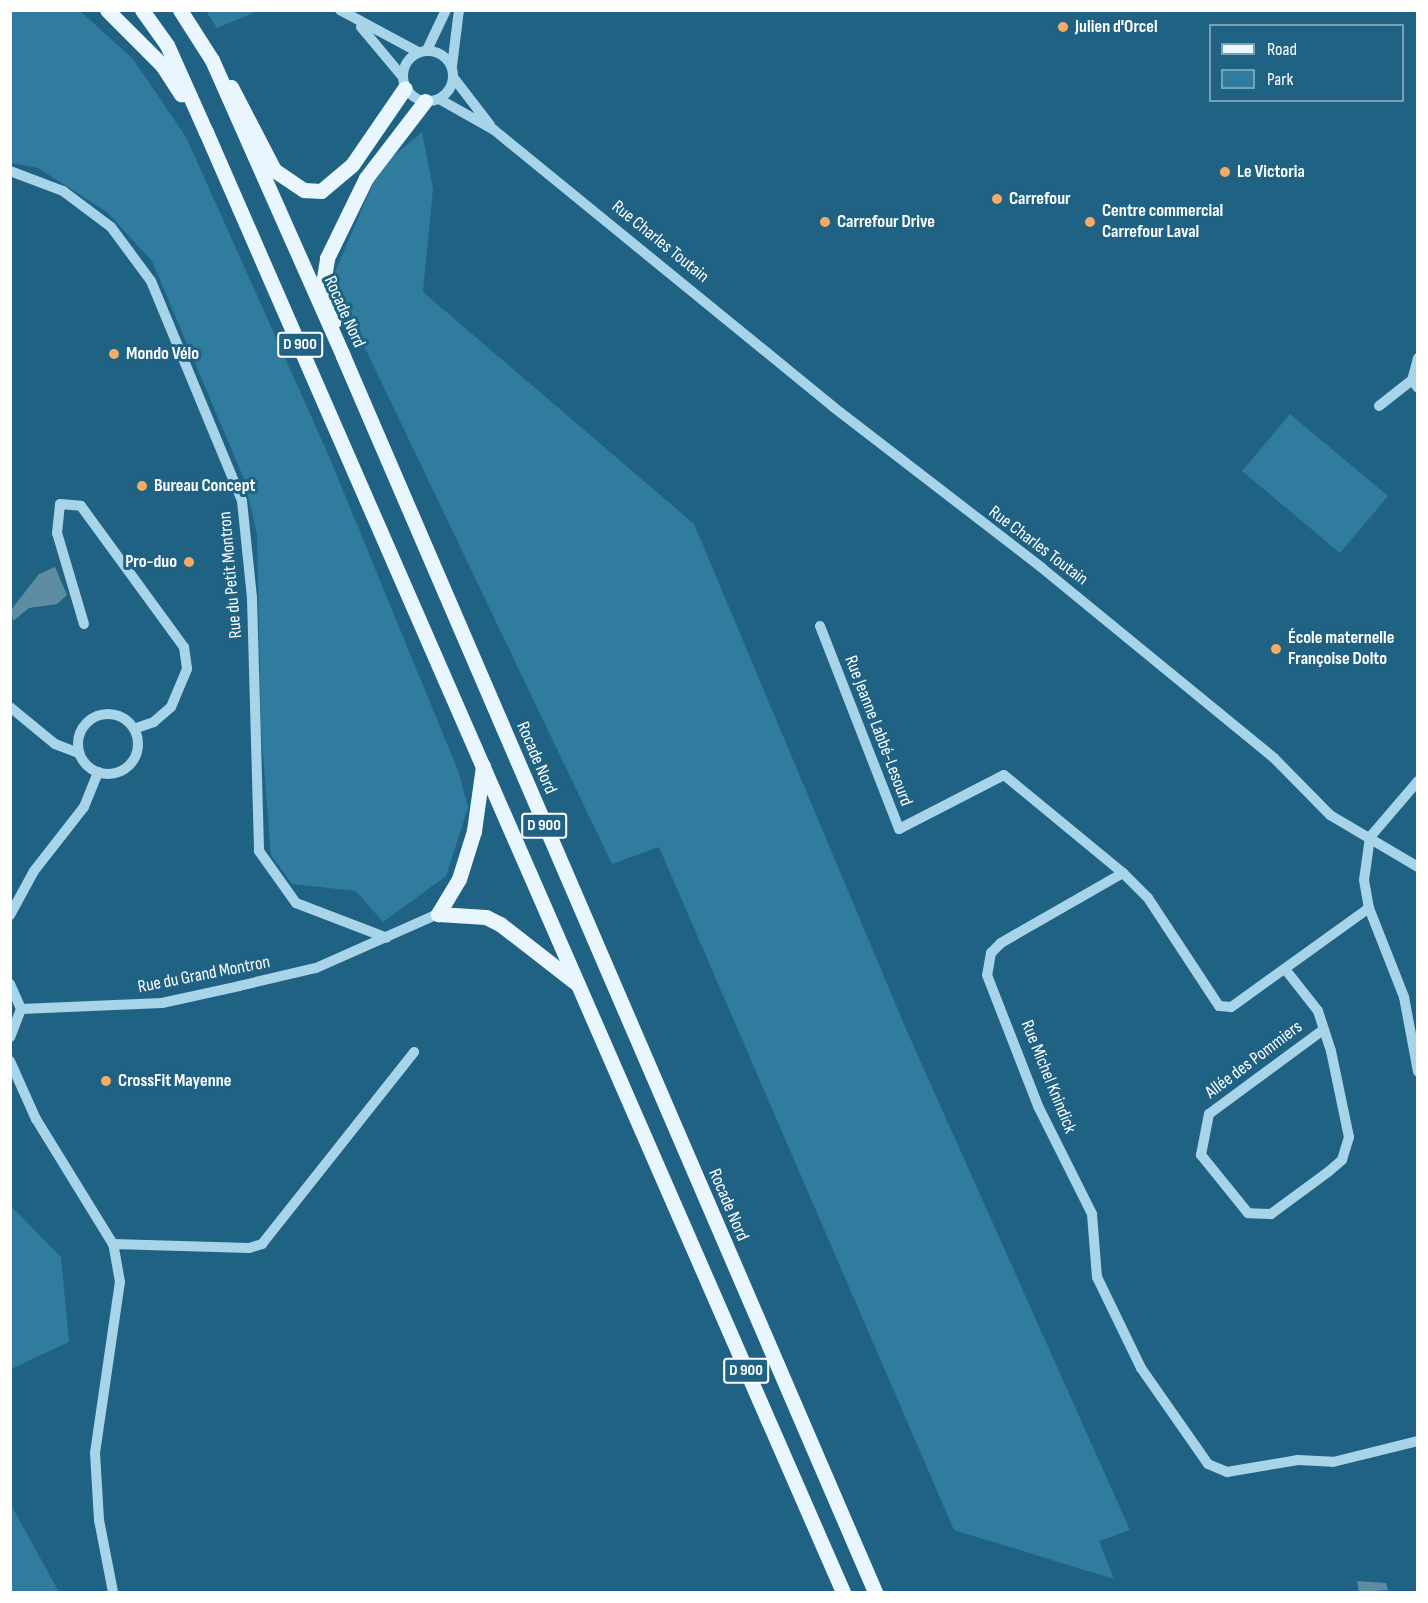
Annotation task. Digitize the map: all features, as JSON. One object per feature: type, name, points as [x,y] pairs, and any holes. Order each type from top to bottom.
[{"type":"main road","name":"D 900","points":[[107,10],[162,65],[206,132],[582,988],[843,1593]]},
{"type":"main road","points":[[142,10],[167,45],[206,132]]},
{"type":"main road","name":"Rocade Nord","points":[[180,10],[212,60],[343,356],[875,1593]]},
{"type":"main road","points":[[212,60],[242,102],[274,170],[304,190],[321,191],[336,184],[404,82]]},
{"type":"main road","points":[[343,356],[324,278],[327,258],[366,178],[432,100]]},
{"type":"main road","points":[[483,765],[474,831],[459,879],[438,914],[486,917],[500,924],[582,988]]},
{"type":"street","name":"Rue Charles Toutain","points":[[340,10],[357,23],[404,82],[432,100],[494,130],[832,406],[1042,568],[1274,758],[1330,815],[1418,867]]},
{"type":"street","points":[[404,82],[407,62],[423,51],[446,10]]},
{"type":"street","points":[[432,100],[452,72],[459,10]]},
{"type":"street","name":"Rue Charles Toutain","points":[[357,23],[423,51],[442,54],[452,72],[494,130]]},
{"type":"street","name":"Rue du Petit Montron","points":[[10,171],[63,191],[111,227],[151,281],[242,501],[252,598],[254,792],[260,850],[296,903],[387,938]]},
{"type":"street","points":[[1379,406],[1415,384],[1418,358]]},
{"type":"street","points":[[84,624],[57,533],[60,504],[81,506],[184,647],[187,669],[171,707],[154,722],[134,729]]},
{"type":"street","name":"Rue Jeanne Labbé-Lesourd","points":[[820,626],[899,829],[1004,775],[1123,873]]},
{"type":"street","points":[[10,707],[55,744],[79,753],[98,772],[117,772],[133,761],[138,743],[134,729],[119,716],[100,715],[84,725],[79,753]]},
{"type":"street","points":[[10,915],[34,871],[84,807],[98,772]]},
{"type":"street","points":[[1418,781],[1370,837],[1364,880],[1369,908],[1404,997],[1418,1072]]},
{"type":"street","points":[[1123,873],[1148,898],[1219,1006],[1231,1007],[1369,908]]},
{"type":"street","name":"Rue Michel Knindick","points":[[1123,873],[1001,943],[991,953],[987,975],[1023,1057],[1038,1106],[1092,1214],[1097,1277],[1142,1368],[1216,1471],[1298,1460],[1333,1462],[1418,1441]]},
{"type":"street","points":[[387,938],[438,914]]},
{"type":"street","name":"Rue du Grand Montron","points":[[21,1009],[162,1003],[316,968],[387,938]]},
{"type":"street","name":"Allée des Pommiers","points":[[1285,969],[1318,1011],[1323,1030],[1349,1137],[1346,1150],[1328,1172],[1271,1214],[1248,1213],[1201,1155],[1209,1114],[1323,1030]]},
{"type":"street","points":[[10,984],[21,1009],[10,1037]]},
{"type":"street","points":[[113,1244],[249,1248],[262,1244],[414,1052]]},
{"type":"street","points":[[10,1061],[36,1119],[113,1244],[120,1281],[95,1453],[99,1520],[113,1593]]},
{"type":"green space","points":[[251,10],[253,13],[217,28],[206,11]]},
{"type":"green space","points":[[11,11],[80,11],[133,59],[186,137],[328,454],[459,773],[468,808],[446,876],[383,922],[356,891],[292,884],[271,855],[261,729],[257,534],[244,479],[152,261],[107,212],[38,168],[11,163]]},
{"type":"green space","points":[[422,132],[433,189],[423,292],[694,524],[906,1029],[1130,1530],[1099,1541],[1114,1579],[954,1530],[659,847],[612,864],[332,279],[380,167]]},
{"type":"green space","points":[[1290,414],[1388,496],[1340,553],[1242,471]]},
{"type":"green space","points":[[11,1206],[61,1257],[69,1342],[11,1369]]},
{"type":"green space","points":[[11,1505],[59,1592],[11,1592]]},
{"type":"shaded area","points":[[55,567],[67,595],[57,604],[29,608],[13,621],[11,610],[39,574]]},
{"type":"shaded area","points":[[1357,1581],[1386,1583],[1388,1590],[1359,1592]]},
{"type":"place","name":"Julien d'Orcel","points":[[1063,27]]},
{"type":"place","name":"Le Victoria","points":[[1225,172]]},
{"type":"place","name":"Carrefour","points":[[997,199]]},
{"type":"place","name":"Carrefour Drive","points":[[825,222]]},
{"type":"place","name":"Centre commercial Carrefour Laval","points":[[1090,222]]},
{"type":"place","name":"Mondo Vélo","points":[[114,354]]},
{"type":"place","name":"Bureau Concept","points":[[142,486]]},
{"type":"place","name":"Pro-duo","points":[[189,562]]},
{"type":"place","name":"École maternelle Françoise Dolto","points":[[1276,649]]},
{"type":"place","name":"CrossFit Mayenne","points":[[106,1081]]}]
